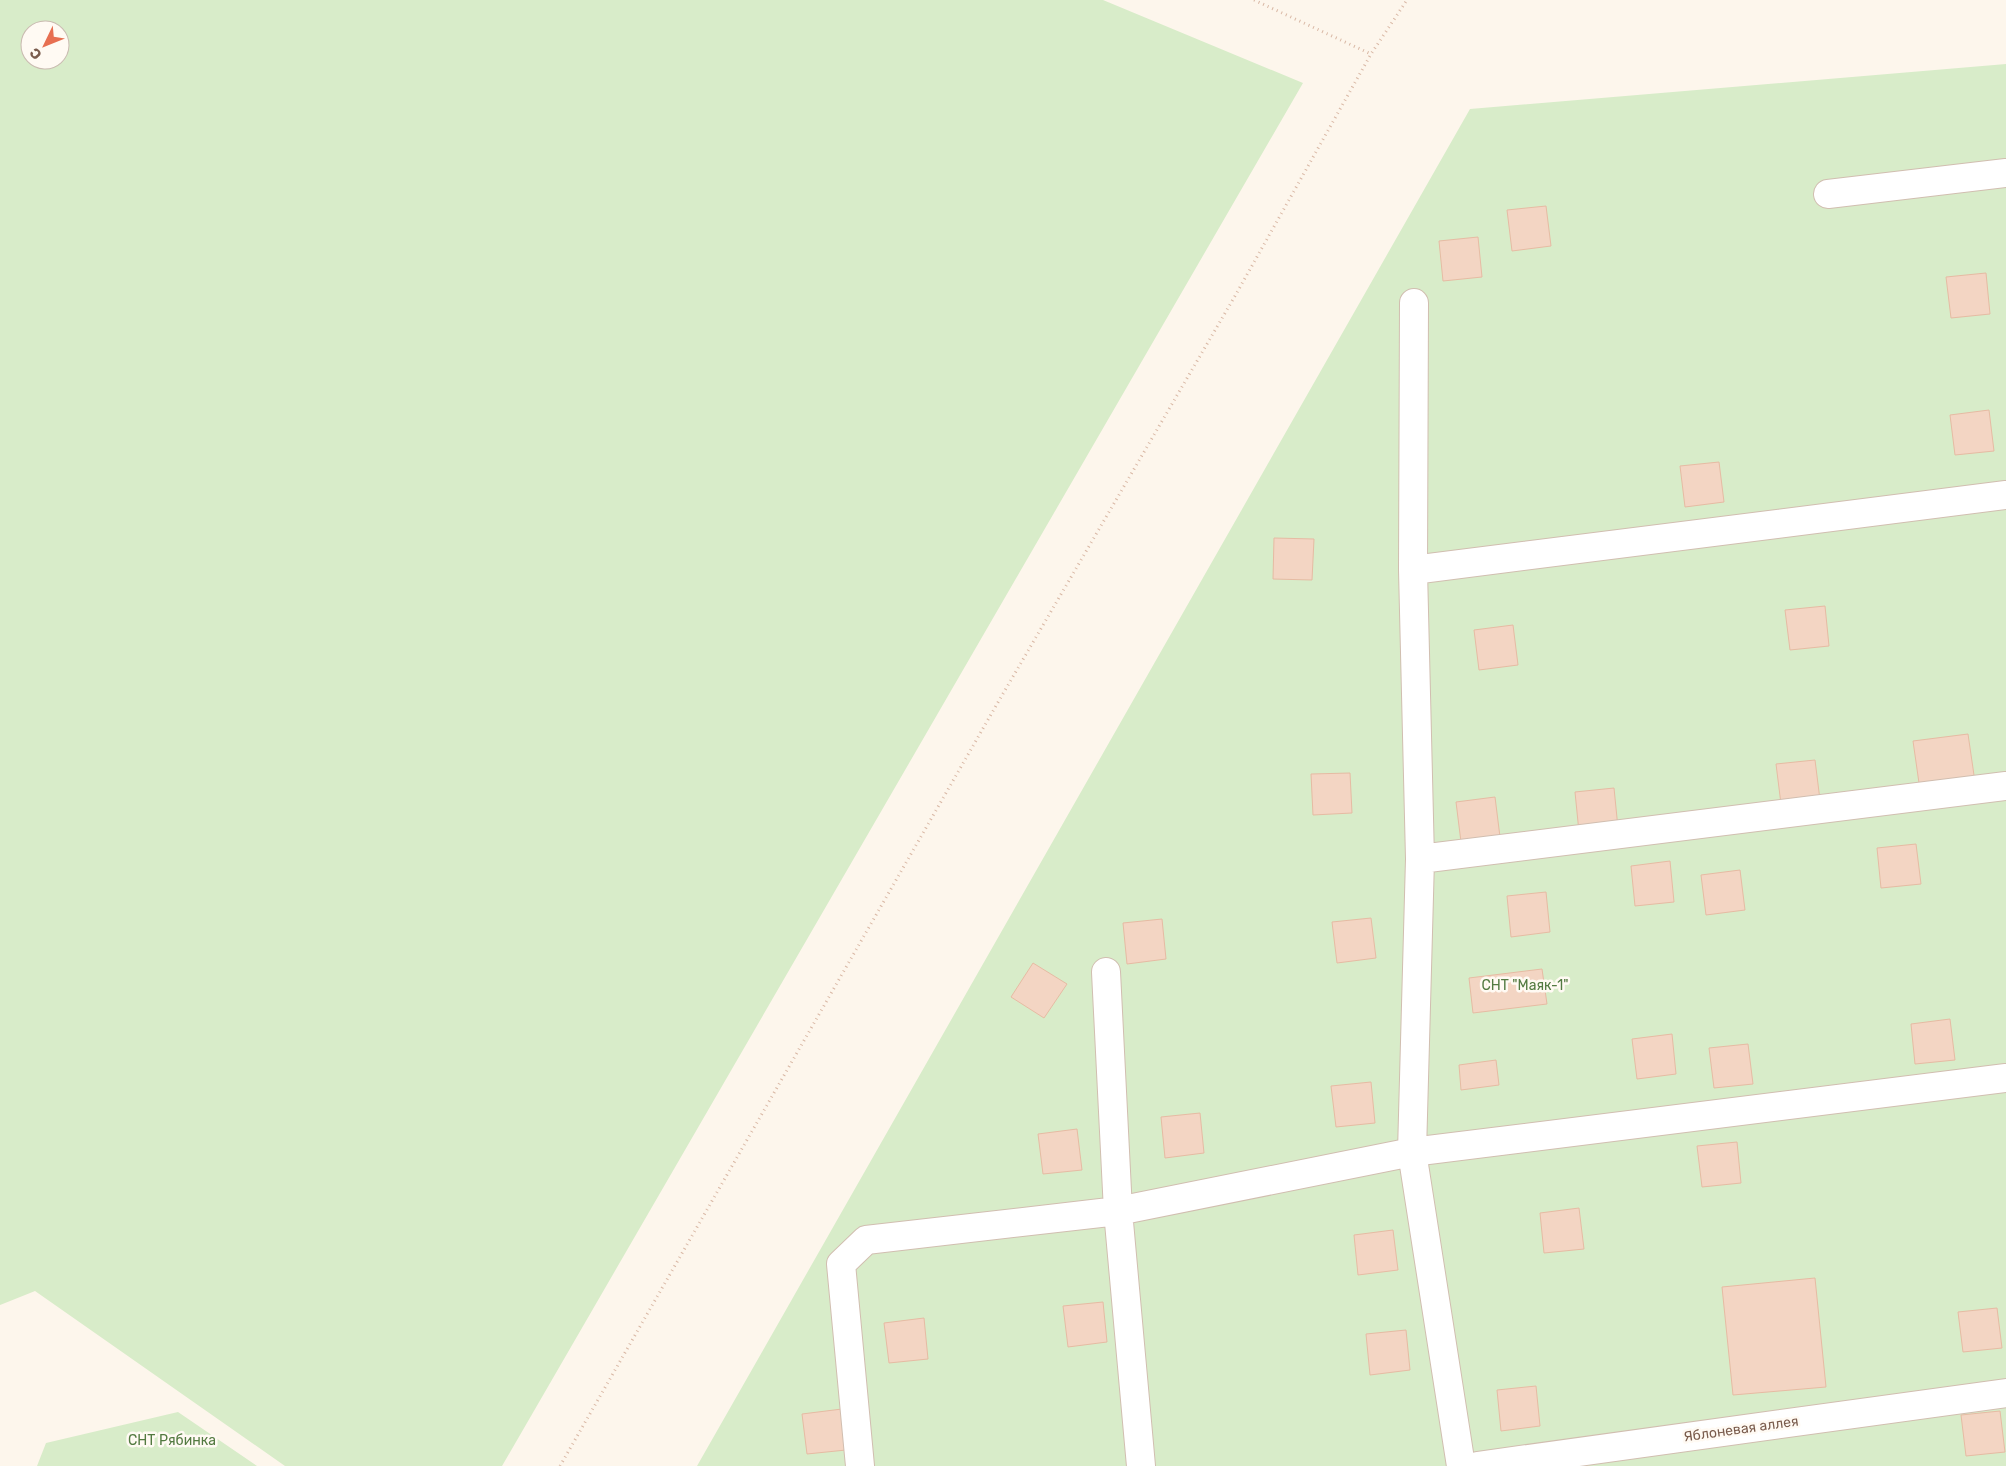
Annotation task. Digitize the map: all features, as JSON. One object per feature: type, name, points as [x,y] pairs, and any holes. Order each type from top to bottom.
[{"type":"lane","points":[[1828,194],[2006,173]]},
{"type":"lane","points":[[1414,303],[1413,570],[1420,859],[1412,1152],[1461,1466]]},
{"type":"lane","points":[[1413,570],[2006,495]]},
{"type":"lane","points":[[1420,859],[2006,786]]},
{"type":"lane","points":[[1106,972],[1118,1211],[1142,1466]]},
{"type":"lane","points":[[860,1466],[841,1264],[866,1240],[1118,1211],[1412,1152],[2006,1078]]},
{"type":"lane","name":"Яблоневая аллея","points":[[1477,1466],[2006,1393]]},
{"type":"path","points":[[1254,0],[1371,54]]},
{"type":"path","points":[[560,1466],[992,712],[1230,304],[1371,54],[1407,0]]},
{"type":"green space","points":[[0,0],[1103,0],[1303,83],[502,1466],[285,1466],[35,1291],[0,1305]]},
{"type":"green space","name":"СНТ \"Маяк-1\"","points":[[2006,64],[2006,1466],[697,1466],[1470,109]]},
{"type":"green space","name":"СНТ Рябинка","points":[[178,1412],[257,1466],[37,1466],[46,1443]]},
{"type":"building","points":[[1546,206],[1551,246],[1512,251],[1507,210]]},
{"type":"building","points":[[1478,237],[1482,277],[1443,281],[1439,241]]},
{"type":"building","points":[[1986,273],[1990,314],[1951,318],[1946,277]]},
{"type":"building","points":[[1989,410],[1994,451],[1955,455],[1950,415]]},
{"type":"building","points":[[1719,462],[1724,502],[1685,507],[1680,466]]},
{"type":"building","points":[[1274,538],[1314,539],[1312,580],[1273,579]]},
{"type":"building","points":[[1825,606],[1829,646],[1790,650],[1785,610]]},
{"type":"building","points":[[1513,625],[1518,665],[1479,670],[1474,630]]},
{"type":"building","points":[[1968,734],[1975,782],[1920,790],[1913,741]]},
{"type":"building","points":[[1815,760],[1820,800],[1781,804],[1776,764]]},
{"type":"building","points":[[1350,773],[1352,813],[1313,815],[1311,774]]},
{"type":"building","points":[[1614,788],[1618,828],[1579,832],[1575,792]]},
{"type":"building","points":[[1495,797],[1500,837],[1461,842],[1456,802]]},
{"type":"building","points":[[1916,844],[1921,884],[1881,888],[1877,848]]},
{"type":"building","points":[[1670,861],[1674,902],[1635,906],[1631,866]]},
{"type":"building","points":[[1740,870],[1745,910],[1706,915],[1701,875]]},
{"type":"building","points":[[1546,892],[1550,932],[1511,937],[1507,896]]},
{"type":"building","points":[[1371,918],[1376,958],[1337,963],[1332,922]]},
{"type":"building","points":[[1162,919],[1166,959],[1127,964],[1123,923]]},
{"type":"building","points":[[1033,963],[1067,984],[1044,1018],[1011,997]]},
{"type":"building","points":[[1542,969],[1547,1004],[1473,1013],[1469,978]]},
{"type":"building","points":[[1950,1019],[1955,1060],[1915,1064],[1911,1024]]},
{"type":"building","points":[[1672,1034],[1676,1074],[1637,1079],[1632,1039]]},
{"type":"building","points":[[1748,1044],[1753,1084],[1714,1088],[1709,1048]]},
{"type":"building","points":[[1496,1060],[1499,1085],[1461,1090],[1459,1065]]},
{"type":"building","points":[[1371,1082],[1375,1123],[1336,1127],[1331,1086]]},
{"type":"building","points":[[1200,1113],[1204,1153],[1165,1158],[1161,1117]]},
{"type":"building","points":[[1077,1129],[1082,1170],[1043,1174],[1038,1134]]},
{"type":"building","points":[[1737,1142],[1741,1183],[1702,1187],[1697,1146]]},
{"type":"building","points":[[1579,1208],[1584,1249],[1544,1253],[1540,1213]]},
{"type":"building","points":[[1393,1230],[1398,1270],[1358,1275],[1354,1235]]},
{"type":"building","points":[[1815,1278],[1826,1387],[1733,1395],[1722,1287]]},
{"type":"building","points":[[1103,1302],[1107,1342],[1068,1347],[1063,1306]]},
{"type":"building","points":[[1997,1308],[2002,1348],[1963,1352],[1958,1312]]},
{"type":"building","points":[[924,1318],[928,1359],[889,1363],[884,1323]]},
{"type":"building","points":[[1406,1330],[1410,1370],[1370,1375],[1366,1334]]},
{"type":"building","points":[[1536,1386],[1540,1426],[1501,1431],[1497,1390]]},
{"type":"building","points":[[842,1409],[846,1450],[807,1454],[802,1414]]},
{"type":"building","points":[[2000,1411],[2005,1452],[1966,1456],[1961,1415]]}]
